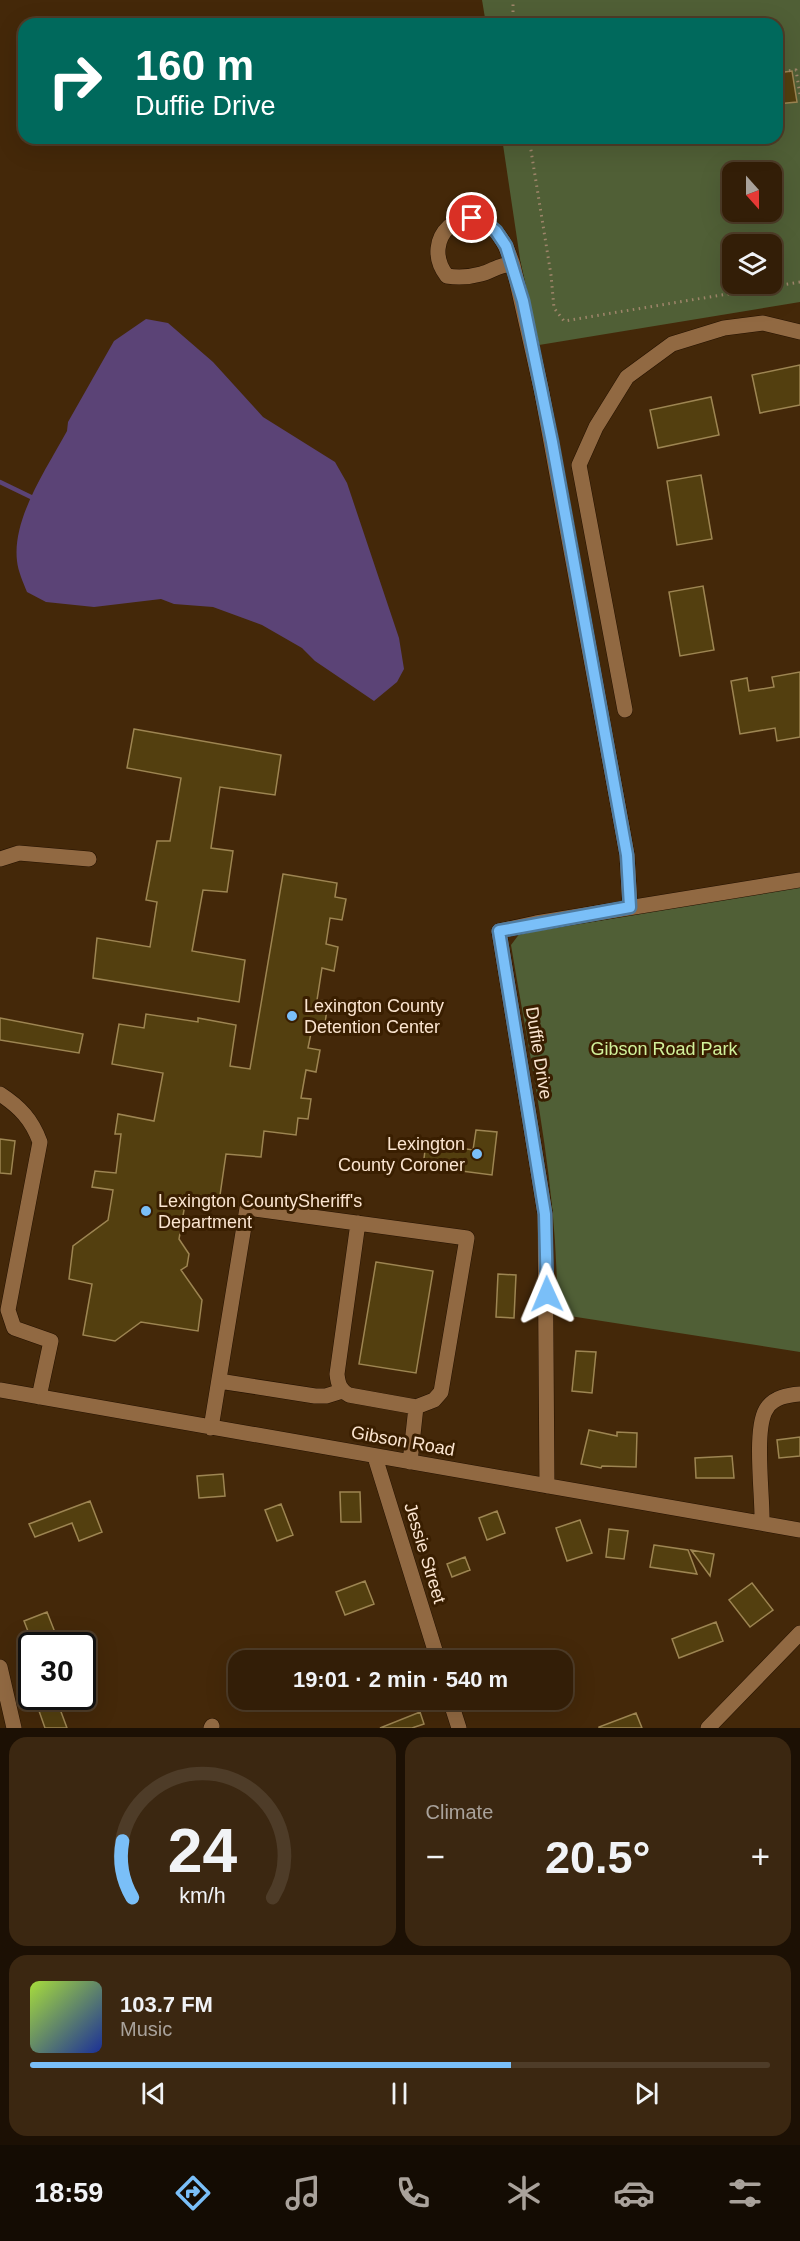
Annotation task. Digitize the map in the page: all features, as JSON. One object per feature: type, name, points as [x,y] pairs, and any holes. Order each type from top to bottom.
[{"type":"street","points":[[513,265],[505,264],[480,275],[460,278],[447,276],[440,267],[438,241],[446,228],[460,220],[472,218],[484,221],[496,231],[506,246],[513,265],[546,410],[622,827],[627,855],[630,907]]},
{"type":"street","points":[[625,710],[579,465],[596,427],[627,377],[672,344],[724,328],[763,323],[800,332]]},
{"type":"street","points":[[0,859],[19,853],[89,859]]},
{"type":"street","name":"Duffie Drive","points":[[547,1486],[545,1214],[499,931],[800,880]]},
{"type":"street","points":[[0,1094],[16,1104],[34,1125],[40,1142],[8,1310],[14,1328],[51,1341],[39,1397]]},
{"type":"street","points":[[211,1428],[247,1208],[358,1223],[467,1238],[441,1392],[434,1400],[416,1407],[349,1395],[342,1391],[338,1374],[358,1223]]},
{"type":"street","points":[[219,1381],[315,1396],[326,1396],[342,1391]]},
{"type":"street","name":"Gibson Road","points":[[0,1390],[800,1530]]},
{"type":"street","points":[[762,1523],[760,1429],[766,1408],[779,1398],[800,1394]]},
{"type":"street","points":[[410,1462],[416,1407]]},
{"type":"street","name":"Jessie Street","points":[[375,1456],[435,1650]]},
{"type":"street","points":[[708,1728],[800,1633]]},
{"type":"street","points":[[0,1667],[14,1728]]},
{"type":"street","points":[[453,1710],[459,1728]]},
{"type":"path","points":[[513,0],[513,18]]},
{"type":"path","points":[[783,71],[796,70],[800,95]]},
{"type":"path","points":[[530,144],[551,275],[554,308],[564,321],[800,282]]},
{"type":"green space","points":[[482,0],[800,0],[800,302],[533,346],[503,144],[783,144],[783,18],[485,18]]},
{"type":"green space","name":"Gibson Road Park","points":[[800,887],[800,1352],[557,1314],[549,1175],[511,945],[520,933]]},
{"type":"shaded area","points":[[146,319],[168,323],[213,362],[263,417],[335,462],[347,483],[399,638],[404,669],[397,682],[374,701],[315,661],[302,648],[262,625],[213,607],[174,604],[161,599],[94,607],[46,602],[27,592],[18,565],[17,545],[25,511],[67,431],[68,422],[114,341]]},
{"type":"building","points":[[792,71],[797,102],[783,103],[783,72]]},
{"type":"building","points":[[800,365],[800,405],[760,413],[752,375]]},
{"type":"building","points":[[711,397],[719,435],[658,448],[650,410]]},
{"type":"building","points":[[701,475],[712,539],[677,545],[667,481]]},
{"type":"building","points":[[703,586],[714,650],[680,656],[669,592]]},
{"type":"building","points":[[800,672],[800,737],[777,741],[775,728],[740,734],[731,681],[747,678],[749,691],[774,687],[772,677]]},
{"type":"building","points":[[134,729],[281,755],[275,795],[220,787],[211,848],[233,851],[227,892],[203,890],[192,951],[245,960],[239,1002],[93,978],[97,938],[150,947],[157,902],[146,900],[157,841],[170,841],[181,778],[127,768]]},
{"type":"building","points":[[283,874],[337,883],[335,897],[346,899],[342,920],[330,918],[326,944],[338,947],[334,971],[322,968],[317,1000],[328,1001],[325,1024],[313,1023],[308,1048],[320,1050],[316,1072],[306,1070],[301,1098],[311,1099],[308,1119],[298,1118],[296,1135],[264,1131],[261,1157],[226,1154],[219,1202],[186,1198],[179,1239],[189,1254],[187,1266],[181,1270],[202,1300],[198,1331],[141,1322],[115,1341],[83,1335],[92,1284],[69,1279],[73,1246],[108,1220],[113,1190],[92,1187],[95,1171],[116,1173],[121,1134],[115,1134],[118,1114],[154,1121],[163,1073],[112,1064],[119,1024],[144,1028],[146,1014],[198,1022],[198,1018],[236,1025],[230,1066],[250,1069]]},
{"type":"building","points":[[0,1018],[83,1034],[79,1053],[0,1040]]},
{"type":"building","name":"Lexington County Coroner","points":[[476,1130],[497,1132],[492,1175],[423,1166],[426,1143],[473,1150]]},
{"type":"building","points":[[0,1139],[15,1141],[11,1174],[0,1173]]},
{"type":"building","points":[[376,1262],[433,1271],[416,1373],[359,1364]]},
{"type":"building","points":[[498,1274],[516,1275],[514,1318],[496,1317]]},
{"type":"building","points":[[576,1351],[596,1352],[592,1393],[572,1391]]},
{"type":"building","points":[[589,1430],[617,1436],[617,1432],[637,1433],[636,1467],[602,1466],[601,1468],[581,1464]]},
{"type":"building","points":[[800,1437],[800,1456],[779,1458],[777,1440]]},
{"type":"building","points":[[732,1456],[734,1478],[696,1478],[695,1458]]},
{"type":"building","points":[[223,1474],[225,1496],[199,1498],[197,1476]]},
{"type":"building","points":[[340,1492],[360,1492],[361,1522],[341,1522]]},
{"type":"building","points":[[90,1501],[102,1532],[79,1541],[72,1523],[35,1537],[29,1524]]},
{"type":"building","points":[[281,1504],[293,1535],[277,1541],[265,1510]]},
{"type":"building","points":[[497,1511],[505,1533],[487,1540],[479,1518]]},
{"type":"building","points":[[580,1520],[592,1553],[567,1561],[556,1528]]},
{"type":"building","points":[[609,1529],[628,1531],[624,1559],[606,1557]]},
{"type":"building","points":[[654,1545],[688,1550],[697,1574],[650,1567]]},
{"type":"building","points":[[691,1550],[714,1554],[710,1576]]},
{"type":"building","points":[[465,1557],[470,1570],[452,1577],[447,1564]]},
{"type":"building","points":[[365,1581],[374,1604],[345,1615],[336,1592]]},
{"type":"building","points":[[752,1583],[773,1610],[750,1627],[729,1600]]},
{"type":"building","points":[[47,1612],[55,1632],[28,1632],[24,1621]]},
{"type":"building","points":[[716,1622],[723,1641],[679,1658],[672,1639]]},
{"type":"building","points":[[39,1710],[60,1710],[67,1728],[45,1728]]},
{"type":"building","points":[[420,1712],[424,1724],[412,1728],[380,1728]]},
{"type":"building","points":[[636,1713],[642,1728],[599,1728],[599,1727]]},
{"type":"waterway","points":[[0,482],[31,497]]},
{"type":"place","name":"Lexington County Detention Center","points":[[292,1016]]},
{"type":"place","name":"Lexington County Coroner","points":[[477,1154]]},
{"type":"place","name":"Lexington CountySheriff's Department","points":[[146,1211]]},
{"type":"route","points":[[472,218],[484,221],[496,231],[506,246],[523,301],[542,388],[627,855],[630,907],[499,931],[545,1214],[547,1294]]}]
